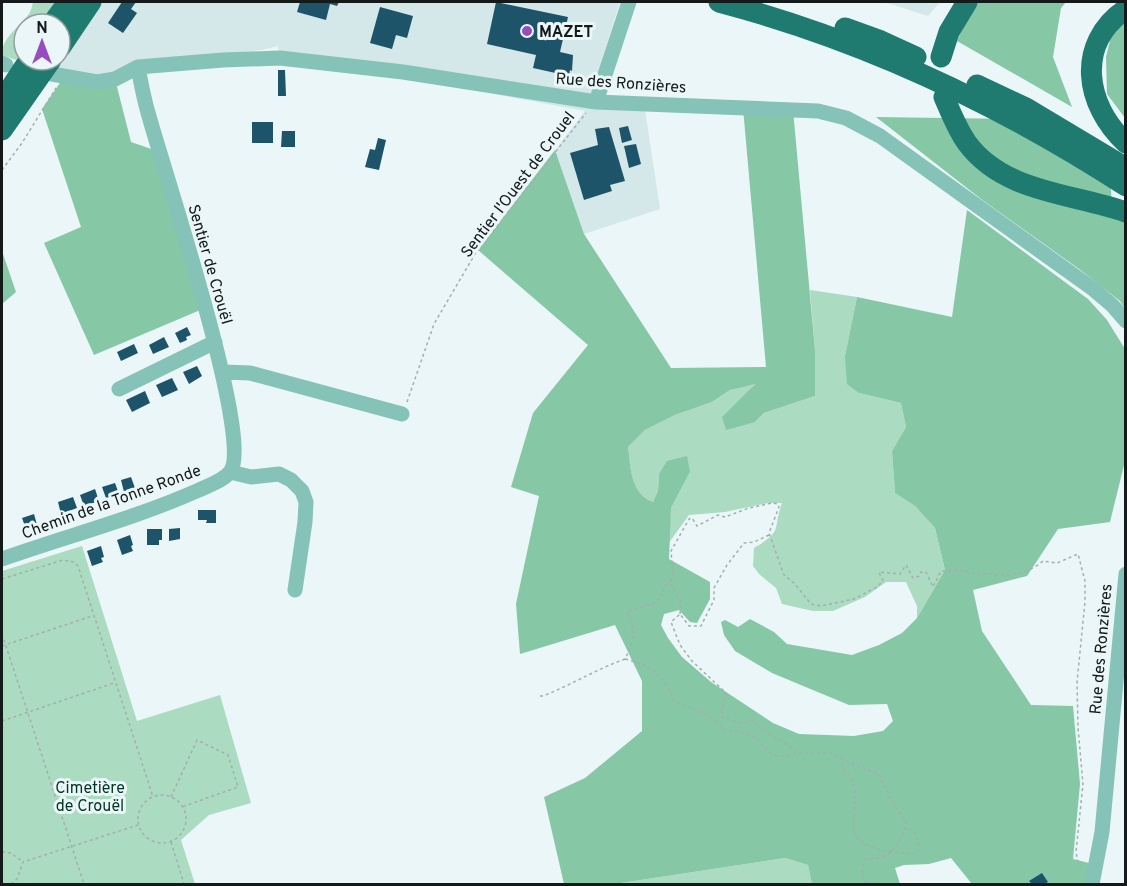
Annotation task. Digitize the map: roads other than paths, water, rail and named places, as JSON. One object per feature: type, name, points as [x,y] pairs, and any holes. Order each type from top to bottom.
[{"type":"highway","points":[[72,30],[91,2]]},
{"type":"highway","points":[[719,2],[828,37],[948,86],[1013,119],[1125,186]]},
{"type":"highway","points":[[769,2],[881,41],[1026,108],[1125,168]]},
{"type":"highway","points":[[941,57],[949,32],[967,2]]},
{"type":"highway","points":[[1125,9],[1101,35],[1092,56],[1091,82],[1099,109],[1125,143]]},
{"type":"highway","points":[[2,101],[20,72]]},
{"type":"highway","points":[[2,124],[48,72]]},
{"type":"highway","points":[[2,130],[49,72]]},
{"type":"highway","points":[[945,97],[953,120],[967,143],[981,158],[1000,172],[1019,183],[1125,212]]},
{"type":"street","points":[[596,102],[629,2]]},
{"type":"street","name":"Rue des Ronzières","points":[[65,72],[96,82],[115,79],[138,67],[280,58],[403,72],[596,102],[818,111],[846,118],[880,136],[1070,272],[1112,305],[1125,321]]},
{"type":"street","name":"Sentier de Crouël","points":[[138,67],[148,116],[223,372],[236,448],[234,464],[230,472]]},
{"type":"street","points":[[119,390],[215,342]]},
{"type":"street","points":[[223,372],[250,373],[402,414]]},
{"type":"street","points":[[230,472],[251,477],[279,474],[291,480],[302,491],[306,502],[305,522],[295,590]]},
{"type":"street","name":"Chemin de la Tonne Ronde","points":[[2,559],[175,500],[217,481],[230,472]]},
{"type":"street","name":"Rue des Ronzières","points":[[1093,879],[1118,730],[1125,574]]},
{"type":"place","name":"MAZET","points":[[527,31]]},
{"type":"park label","name":"Cimetière de Crouël","points":[[90,796]]}]
